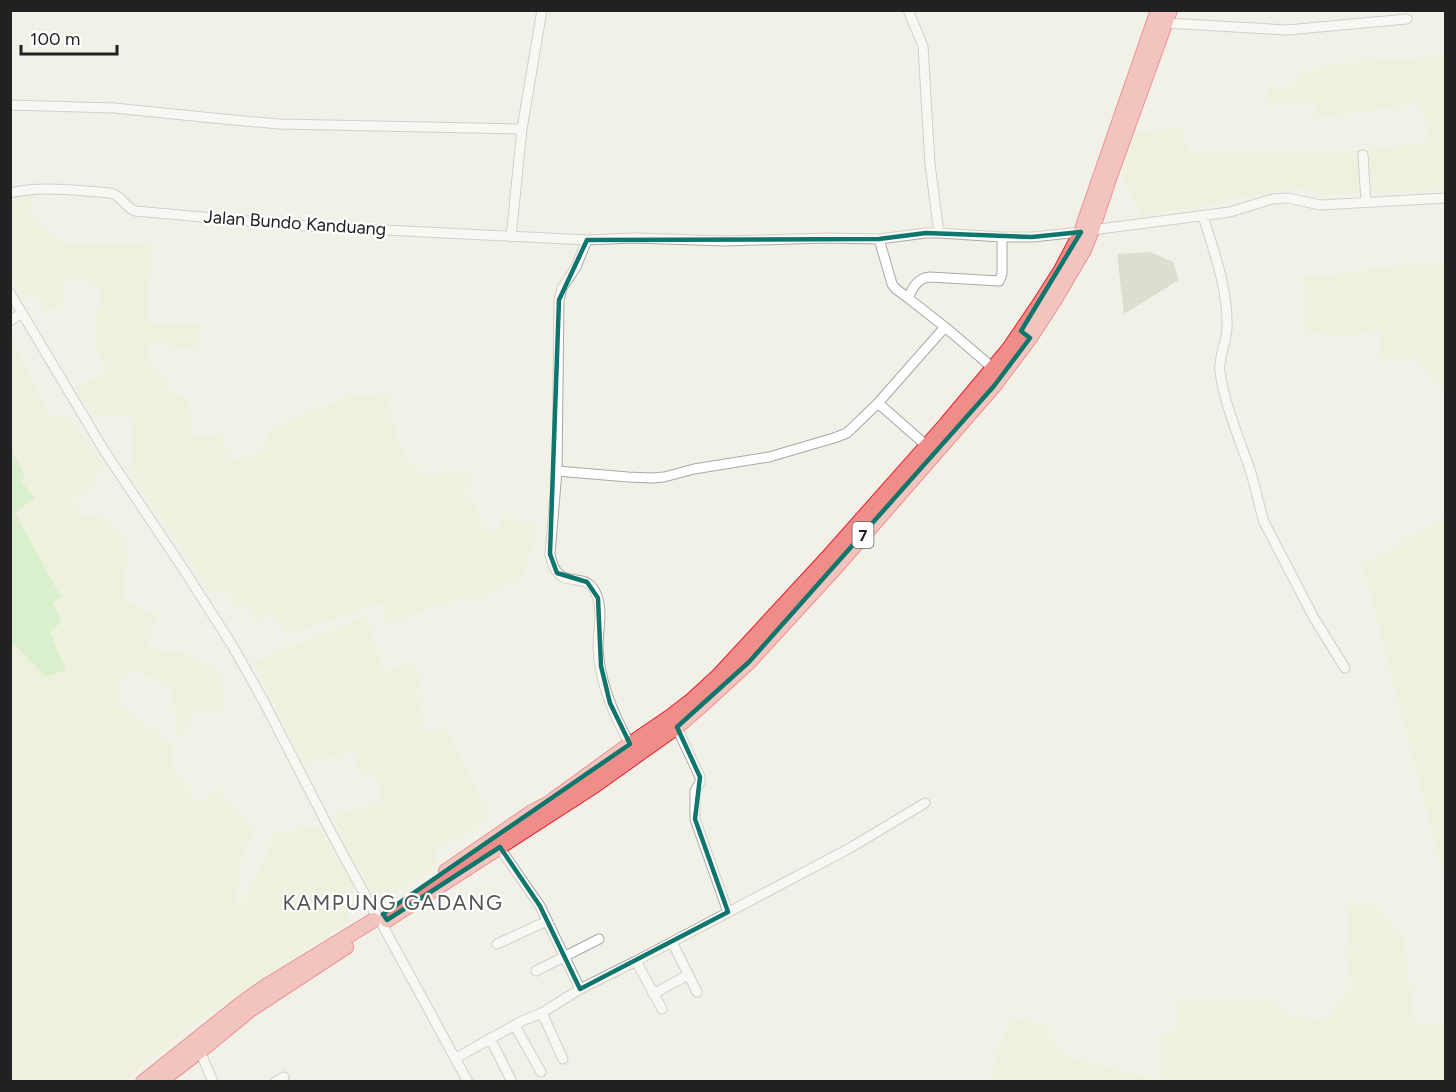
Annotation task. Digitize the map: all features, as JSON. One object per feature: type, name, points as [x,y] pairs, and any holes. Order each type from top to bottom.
[{"type":"highway","name":"7","points":[[1142,74],[1158,10]]},
{"type":"highway","name":"7","points":[[380,920],[500,847],[594,786],[674,721],[693,699],[832,561],[994,386],[1061,270],[1087,231],[1142,74],[1168,17]]},
{"type":"highway","name":"7","points":[[832,561],[993,368],[1026,334]]},
{"type":"highway","name":"7","points":[[380,920],[630,744],[674,721]]},
{"type":"highway","points":[[159,1082],[200,1051],[242,1003],[275,980],[380,920]]},
{"type":"highway","points":[[142,1082],[219,1029]]},
{"type":"street","points":[[511,237],[522,129],[542,10]]},
{"type":"street","points":[[908,10],[923,46],[930,164],[939,233]]},
{"type":"street","points":[[1168,17],[1287,30],[1407,19]]},
{"type":"street","points":[[10,105],[114,108],[269,123],[522,129]]},
{"type":"street","points":[[1363,154],[1366,202]]},
{"type":"street","name":"Jalan Bundo Kanduang","points":[[10,193],[41,188],[111,193],[120,197],[135,211],[305,226],[587,240],[635,238],[724,241],[879,239],[926,233],[1032,237],[1230,212],[1272,199],[1288,198],[1320,205],[1446,198]]},
{"type":"street","points":[[1203,216],[1225,292],[1227,330],[1220,374],[1254,484],[1260,511],[1314,618],[1345,668]]},
{"type":"street","points":[[908,298],[915,285],[923,277],[999,281],[1002,274],[1002,237]]},
{"type":"street","points":[[879,239],[892,284],[899,292],[993,368]]},
{"type":"street","points":[[587,240],[576,267],[562,288],[559,300],[557,471],[550,554],[556,573],[564,578],[587,582],[593,587],[598,598],[598,649],[601,666],[610,703],[630,744]]},
{"type":"street","points":[[10,293],[100,443],[232,645],[334,838],[468,1082]]},
{"type":"street","points":[[10,321],[22,313]]},
{"type":"street","points":[[557,471],[664,477],[694,469],[769,457],[843,435],[878,403],[945,327]]},
{"type":"street","points":[[878,403],[927,446]]},
{"type":"street","points":[[674,721],[700,777],[695,791],[695,819],[728,912]]},
{"type":"street","points":[[456,1058],[490,1038],[542,1013],[580,989],[850,848],[925,803]]},
{"type":"street","points":[[500,847],[540,906],[580,989]]},
{"type":"street","points":[[497,944],[547,921]]},
{"type":"street","points":[[536,971],[599,939]]},
{"type":"street","points":[[672,942],[697,992]]},
{"type":"street","points":[[636,961],[662,1009]]},
{"type":"street","points":[[653,994],[688,975]]},
{"type":"street","points":[[542,1013],[563,1059]]},
{"type":"street","points":[[514,1026],[541,1072]]},
{"type":"street","points":[[490,1038],[512,1082]]},
{"type":"street","points":[[200,1051],[213,1082]]},
{"type":"highlighted area","points":[[1081,232],[1021,331],[1030,338],[994,386],[749,662],[677,727],[700,777],[695,819],[728,912],[580,989],[540,906],[500,847],[387,920],[383,914],[630,744],[610,703],[601,666],[598,598],[587,582],[557,573],[550,554],[559,300],[587,240],[879,239],[926,233],[1032,237]]},
{"type":"shaded area","points":[[1445,57],[1445,189],[1323,195],[1303,188],[1245,196],[1187,209],[1141,216],[1121,172],[1136,132],[1181,129],[1190,154],[1361,151],[1432,142],[1420,103],[1315,118],[1315,104],[1269,102],[1268,89],[1302,85],[1301,73],[1325,69],[1327,64]]},
{"type":"shaded area","points":[[37,193],[25,213],[63,244],[151,245],[148,323],[201,325],[196,349],[147,343],[149,359],[170,391],[189,400],[191,436],[224,434],[227,462],[264,452],[267,434],[305,414],[353,396],[386,394],[399,444],[409,464],[427,475],[467,473],[465,501],[476,504],[481,525],[495,533],[503,517],[535,526],[538,533],[524,575],[479,600],[446,602],[387,625],[383,602],[288,634],[273,614],[256,623],[246,602],[236,610],[228,599],[232,595],[228,588],[213,595],[130,472],[134,414],[92,415],[77,387],[107,374],[96,345],[100,284],[66,276],[62,305],[45,311],[39,296],[34,293],[24,298],[11,273],[11,196]]},
{"type":"shaded area","points":[[1151,252],[1173,262],[1179,280],[1124,314],[1117,254]]},
{"type":"shaded area","points":[[1445,265],[1445,393],[1415,358],[1382,359],[1379,329],[1342,337],[1303,330],[1304,277],[1344,274],[1381,267]]},
{"type":"shaded area","points":[[10,335],[52,419],[67,415],[105,468],[89,480],[92,489],[71,500],[77,515],[100,517],[118,529],[130,559],[123,570],[123,601],[157,615],[146,649],[189,654],[221,676],[223,704],[214,711],[195,711],[184,736],[177,733],[171,689],[154,679],[133,670],[120,680],[117,699],[121,706],[173,747],[172,769],[198,806],[219,788],[254,831],[242,857],[235,908],[245,903],[275,834],[319,827],[354,888],[340,897],[350,920],[190,1027],[122,1081],[11,1081],[11,641],[46,677],[66,670],[50,631],[53,603],[61,597],[15,512],[21,481],[25,475],[11,450]]},
{"type":"shaded area","points":[[1445,518],[1445,881],[1363,566]]},
{"type":"shaded area","points":[[367,616],[383,672],[414,662],[422,688],[416,692],[427,733],[447,728],[489,817],[436,850],[434,866],[379,904],[358,869],[332,816],[383,802],[374,772],[360,775],[353,751],[305,763],[255,662]]},
{"type":"shaded area","points":[[1374,904],[1404,940],[1415,1026],[1445,1024],[1445,1081],[1160,1081],[1160,1035],[1178,1033],[1178,999],[1274,999],[1286,1018],[1326,1019],[1352,986],[1346,958],[1348,907]]},
{"type":"shaded area","points":[[1012,1018],[1051,1027],[1049,1043],[1073,1059],[1158,1081],[991,1081],[997,1054]]},
{"type":"green space","points":[[11,450],[25,475],[21,481],[35,498],[15,513],[61,597],[53,603],[61,622],[50,632],[66,670],[46,677],[11,641]]},
{"type":"district","name":"KAMPUNG GADANG","points":[[393,903]]}]
